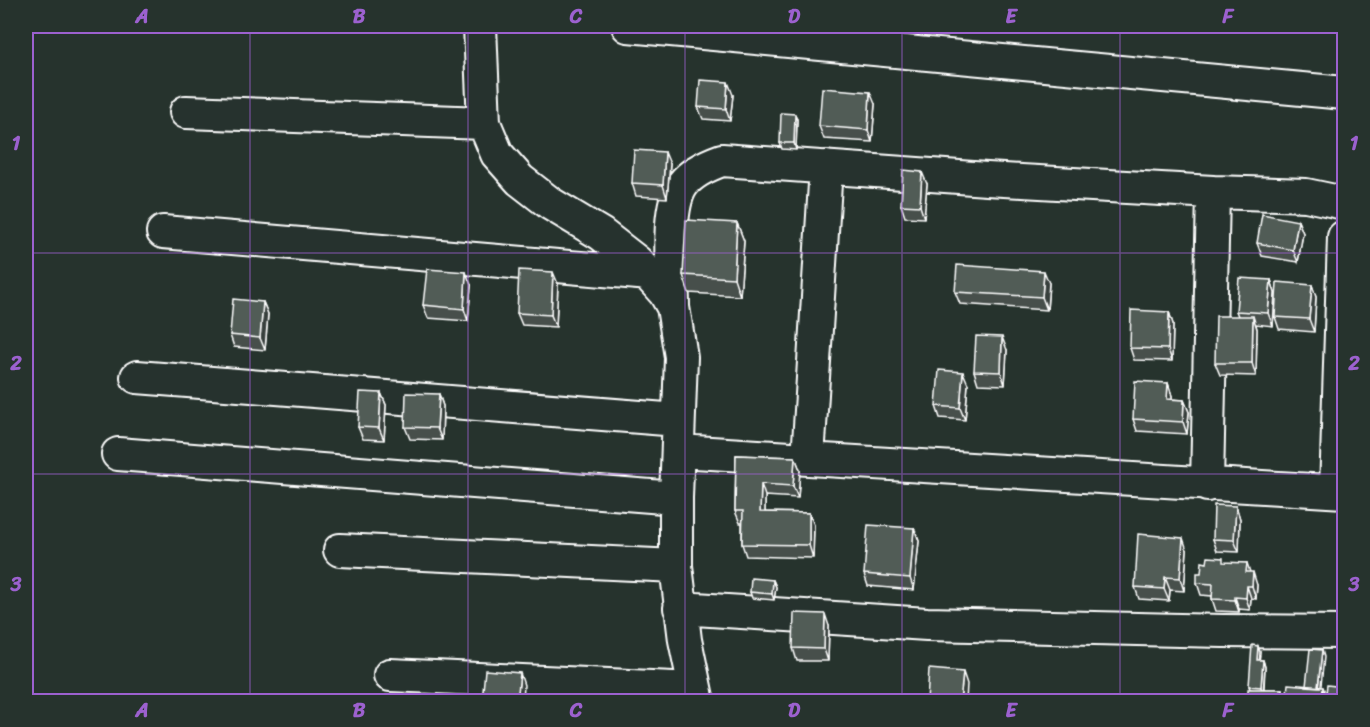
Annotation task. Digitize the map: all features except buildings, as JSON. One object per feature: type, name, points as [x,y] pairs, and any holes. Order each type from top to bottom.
[{"type":"street","points":[[480,26],[484,123],[497,153],[519,180],[551,204],[618,246],[650,274],[673,307]]},
{"type":"street","points":[[628,26],[1344,93]]},
{"type":"street","points":[[186,112],[484,123]]},
{"type":"street","points":[[390,675],[697,695],[680,608],[676,566],[681,357],[673,307],[672,215],[683,184],[691,176],[722,160],[987,179],[1306,195],[1344,203]]},
{"type":"street","points":[[808,459],[826,167]]},
{"type":"street","points":[[1207,484],[1213,192]]},
{"type":"street","points":[[163,232],[650,274]]},
{"type":"street","points":[[679,451],[1340,492],[1344,237]]},
{"type":"street","points":[[137,377],[678,420]]},
{"type":"street","points":[[118,453],[676,498]]},
{"type":"street","points":[[340,550],[676,566]]},
{"type":"street","points":[[680,608],[927,624],[1344,632]]}]
